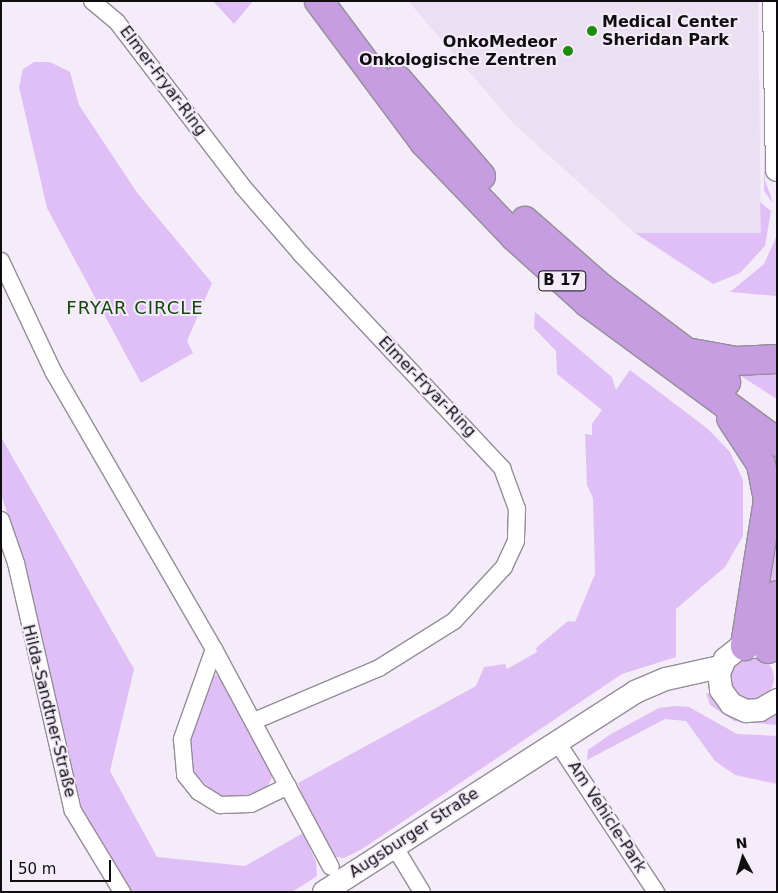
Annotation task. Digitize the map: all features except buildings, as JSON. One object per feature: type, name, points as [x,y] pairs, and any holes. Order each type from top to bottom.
[{"type":"highway","name":"B 17","points":[[319,1],[398,110],[482,205],[581,296],[777,442]]},
{"type":"highway","name":"B 17","points":[[342,1],[413,98],[496,192],[565,258],[685,352],[777,418]]},
{"type":"highway","points":[[685,352],[736,361],[777,359]]},
{"type":"highway","points":[[719,400],[752,448],[767,490],[756,601],[763,650]]},
{"type":"highway","points":[[763,650],[769,619],[777,595]]},
{"type":"street","name":"Elmer-Fryar-Ring","points":[[92,1],[117,22],[243,186],[302,254],[502,468],[517,509],[516,541],[504,567],[454,621],[380,668],[254,721]]},
{"type":"street","points":[[774,1],[777,170]]},
{"type":"street","points":[[1,261],[54,373],[214,648],[331,867]]},
{"type":"street","name":"Hilda-Sandtner-Straße","points":[[1,520],[16,563],[73,812],[122,892]]},
{"type":"street","points":[[214,648],[182,739],[186,776],[199,792],[220,805],[251,804],[288,786]]},
{"type":"street","points":[[763,650],[731,652],[720,667],[721,690],[731,704],[746,711],[760,710],[777,700]]},
{"type":"street","name":"Augsburger Straße","points":[[324,892],[635,692],[666,679],[720,667]]},
{"type":"street","points":[[635,692],[700,686],[721,690]]},
{"type":"street","name":"Am Vehicle-Park","points":[[557,742],[656,892]]},
{"type":"street","points":[[394,846],[422,892]]},
{"type":"shaded area","points":[[213,1],[253,1],[234,24]]},
{"type":"shaded area","points":[[408,1],[758,1],[761,233],[635,233],[515,125]]},
{"type":"shaded area","points":[[34,62],[50,62],[70,72],[79,105],[138,194],[212,283],[187,341],[193,353],[141,383],[47,208],[19,87],[23,69]]},
{"type":"shaded area","points":[[765,91],[765,180],[773,203],[764,191]]},
{"type":"shaded area","points":[[760,202],[771,211],[765,246],[740,273],[713,284],[635,233],[761,233]]},
{"type":"shaded area","points":[[777,235],[777,296],[730,292],[764,264]]},
{"type":"shaded area","points":[[535,312],[612,377],[616,390],[630,370],[708,429],[730,452],[743,480],[743,536],[725,567],[676,609],[676,657],[622,674],[362,849],[344,858],[336,857],[307,808],[298,783],[476,686],[484,667],[505,664],[507,669],[537,652],[536,648],[568,621],[575,622],[595,574],[593,498],[587,485],[585,434],[592,435],[592,424],[602,410],[557,374],[556,351],[534,328]]},
{"type":"shaded area","points":[[777,367],[777,399],[730,369]]},
{"type":"shaded area","points":[[1,437],[134,669],[110,771],[157,857],[245,866],[303,833],[316,862],[317,876],[292,892],[131,892],[82,808],[32,615],[26,571],[1,494]]},
{"type":"shaded area","points":[[777,451],[777,581],[759,619],[765,456]]},
{"type":"shaded area","points":[[756,656],[768,662],[773,669],[773,687],[768,694],[761,699],[748,700],[740,697],[733,690],[730,674],[733,666],[740,659]]},
{"type":"shaded area","points":[[220,675],[273,775],[265,792],[252,798],[218,797],[193,772],[189,736],[212,676]]},
{"type":"shaded area","points":[[706,693],[777,710],[777,725],[734,721],[710,705]]},
{"type":"shaded area","points":[[689,707],[737,734],[777,736],[777,784],[735,775],[715,761],[686,721],[665,719],[587,760],[588,750],[611,734],[659,708]]},
{"type":"place","name":"Medical Center Sheridan Park","points":[[592,31]]},
{"type":"place","name":"OnkoMedeor Onkologische Zentren","points":[[568,51]]},
{"type":"district","name":"FRYAR CIRCLE","points":[[135,308]]}]
